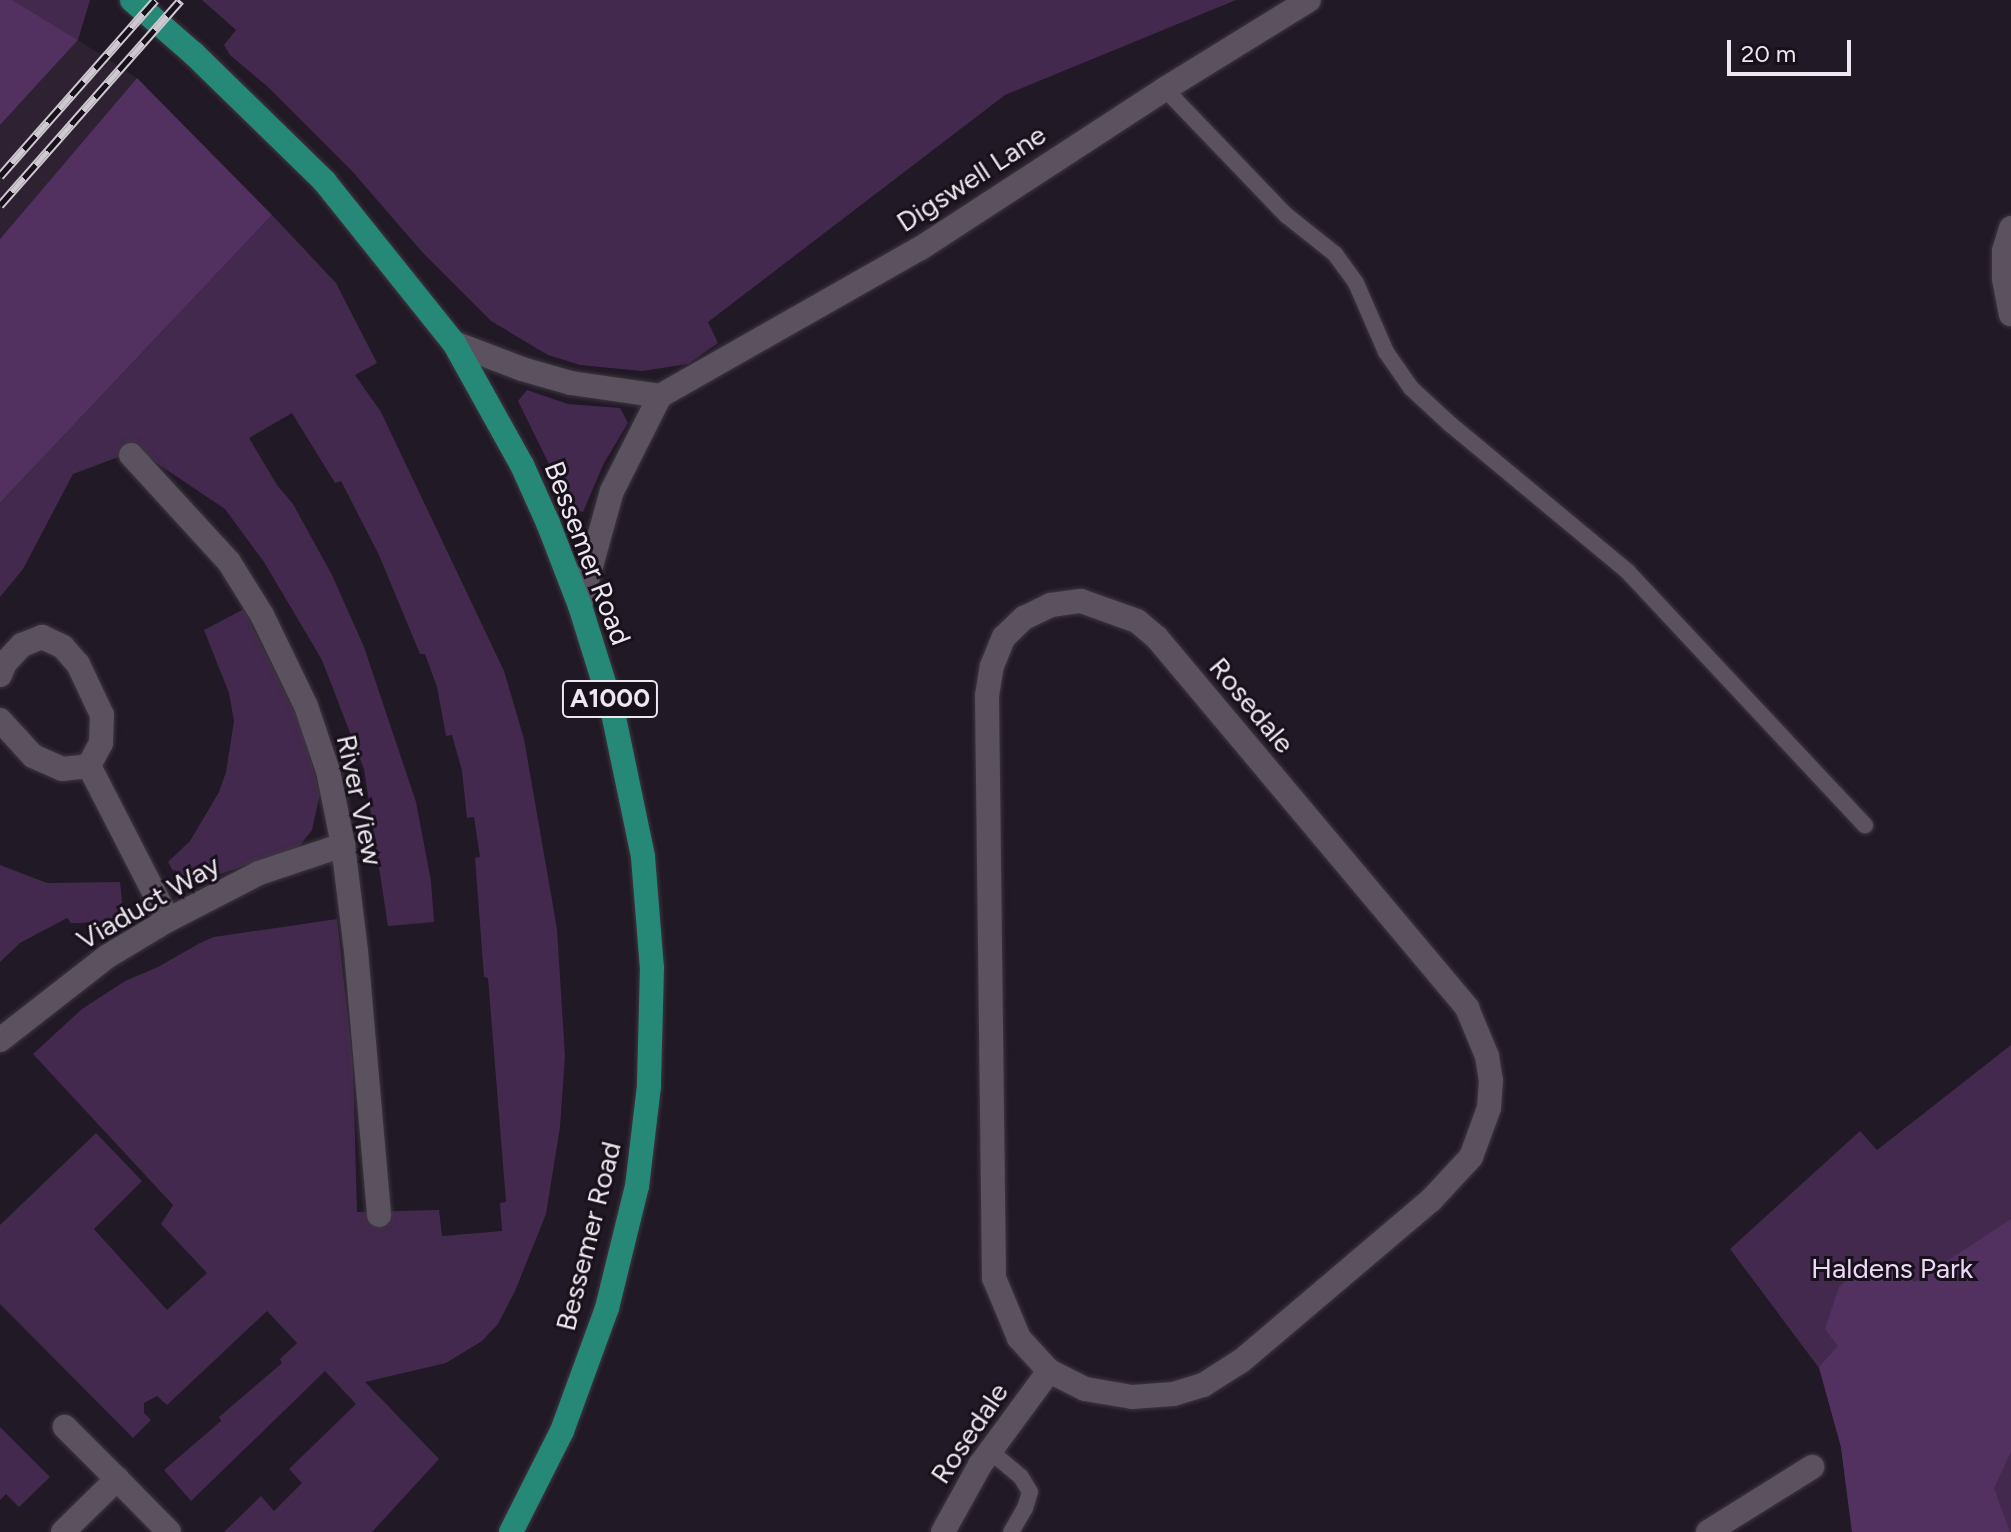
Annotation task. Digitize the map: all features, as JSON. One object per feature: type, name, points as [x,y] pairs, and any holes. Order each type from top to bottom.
[{"type":"main road","name":"Bessemer Road","points":[[132,0],[194,54],[325,182],[454,343],[522,465],[580,606],[612,708],[643,857],[652,968],[649,1086],[637,1186],[607,1308],[562,1431],[511,1532]]},
{"type":"street","name":"Digswell Lane","points":[[660,396],[921,248],[1165,89],[1309,0]]},
{"type":"street","points":[[2011,228],[2004,251],[2004,279],[2011,314]]},
{"type":"street","points":[[454,343],[522,369],[571,383],[660,396],[612,491],[580,606]]},
{"type":"street","name":"River View","points":[[131,455],[229,562],[262,615],[306,706],[328,771],[343,845],[357,965],[379,1215]]},
{"type":"street","name":"Rosedale","points":[[1081,601],[1124,615],[1157,638],[1467,1008],[1487,1056],[1491,1080],[1487,1119],[1471,1157],[1431,1200],[1241,1361],[1203,1385],[1173,1394],[1132,1397],[1085,1389],[1049,1371],[1014,1328],[994,1278],[987,696],[992,666],[1004,637],[1024,618],[1051,605],[1081,601]]},
{"type":"street","points":[[0,675],[5,663],[22,645],[42,637],[63,647],[78,664],[102,715],[101,743],[89,766]]},
{"type":"street","points":[[0,720],[33,756],[62,769],[89,766]]},
{"type":"street","points":[[89,766],[168,920]]},
{"type":"street","name":"Viaduct Way","points":[[0,1040],[108,956],[168,920],[259,873],[343,845]]},
{"type":"street","name":"Rosedale","points":[[945,1531],[990,1451],[1049,1371]]},
{"type":"street","points":[[65,1427],[169,1532]]},
{"type":"street","points":[[1708,1532],[1812,1467]]},
{"type":"street","points":[[63,1532],[117,1479]]},
{"type":"lane","points":[[1165,89],[1286,215],[1335,254],[1356,283],[1386,352],[1411,388],[1628,572],[1865,825]]},
{"type":"lane","points":[[990,1451],[1021,1477],[1030,1492],[1011,1532]]},
{"type":"shaded area","points":[[0,0],[12,0],[78,40],[0,125]]},
{"type":"shaded area","points":[[78,40],[137,78],[0,239],[0,125]]},
{"type":"shaded area","points":[[137,78],[272,215],[0,503],[0,239]]},
{"type":"shaded area","points":[[2011,1219],[2011,1452],[1994,1488],[2010,1532],[1852,1532],[1841,1447],[1819,1367],[1838,1346],[1825,1329],[1839,1287],[1869,1260],[1915,1282]]},
{"type":"green space","points":[[11,0],[90,0],[78,40]]},
{"type":"green space","points":[[202,0],[1236,0],[1005,95],[708,322],[718,343],[688,364],[642,371],[580,365],[548,355],[491,321],[423,253],[352,171],[268,87],[230,55],[224,45],[236,30]]},
{"type":"green space","points":[[272,215],[336,283],[377,363],[355,375],[381,412],[504,671],[524,739],[557,929],[565,1056],[560,1127],[546,1214],[515,1291],[498,1324],[482,1341],[446,1363],[365,1382],[439,1459],[372,1532],[224,1532],[261,1496],[274,1511],[302,1483],[289,1469],[356,1404],[325,1371],[191,1501],[164,1470],[282,1363],[280,1359],[297,1343],[267,1311],[167,1405],[157,1396],[144,1403],[144,1413],[151,1420],[133,1438],[0,1304],[0,1225],[96,1133],[142,1181],[94,1229],[167,1310],[207,1273],[161,1224],[173,1205],[33,1054],[82,1009],[125,981],[158,967],[200,943],[214,937],[337,919],[353,1065],[357,1212],[439,1210],[442,1236],[502,1231],[500,1203],[506,1202],[488,978],[484,977],[475,858],[480,857],[474,817],[467,818],[462,771],[452,735],[446,736],[437,687],[425,654],[420,654],[379,555],[341,481],[335,483],[292,413],[249,438],[277,485],[293,504],[332,575],[364,647],[416,802],[431,881],[434,922],[388,926],[364,769],[322,660],[264,562],[225,509],[137,450],[73,474],[23,569],[0,597],[0,503]]},
{"type":"green space","points":[[527,390],[568,404],[620,408],[628,423],[604,463],[583,512],[571,509],[518,401]]},
{"type":"green space","points":[[244,609],[302,727],[320,794],[312,830],[298,848],[182,887],[168,862],[190,841],[219,792],[226,772],[234,721],[229,693],[204,630]]},
{"type":"green space","points":[[0,865],[47,883],[120,882],[124,919],[71,923],[67,918],[20,943],[0,962]]},
{"type":"green space","name":"Haldens Park","points":[[2011,1045],[2011,1532],[1852,1532],[1841,1447],[1819,1368],[1730,1249],[1860,1131],[1877,1150]]},
{"type":"green space","points":[[0,1427],[50,1477],[19,1507],[6,1494],[0,1500]]},
{"type":"railway","points":[[0,176],[155,0]]},
{"type":"railway","points":[[0,205],[181,0]]}]
